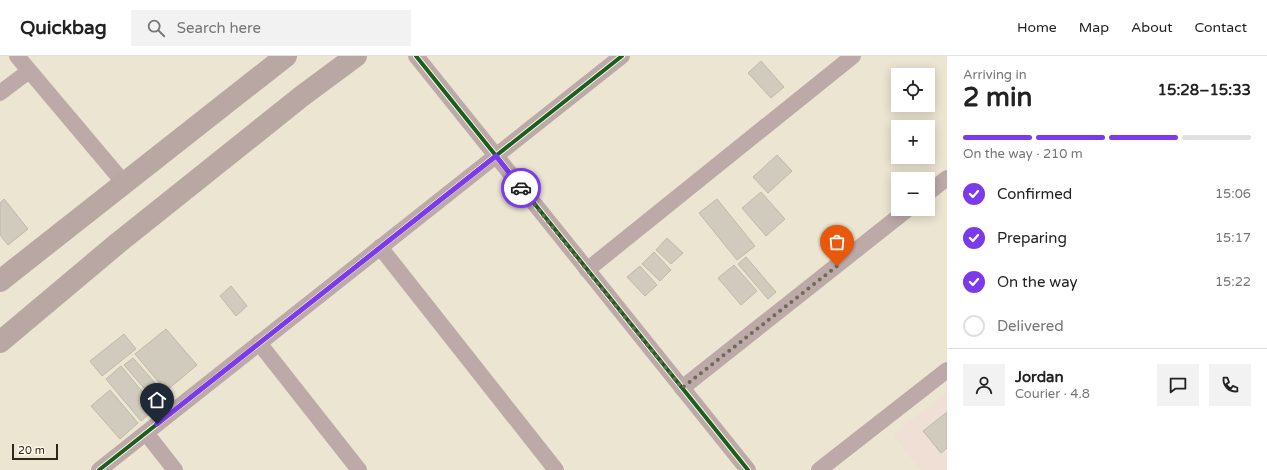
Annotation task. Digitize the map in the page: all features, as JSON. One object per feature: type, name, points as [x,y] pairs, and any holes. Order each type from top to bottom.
[{"type":"street","points":[[17,56],[124,183]]},
{"type":"street","points":[[0,281],[286,56]]},
{"type":"street","points":[[0,342],[118,243],[302,96],[356,56]]},
{"type":"street","points":[[416,56],[748,470]]},
{"type":"street","points":[[99,470],[622,56]]},
{"type":"street","points":[[587,270],[853,56]]},
{"type":"street","points":[[0,94],[29,71]]},
{"type":"street","points":[[935,187],[947,178]]},
{"type":"street","points":[[682,388],[899,216]]},
{"type":"street","points":[[380,248],[556,470]]},
{"type":"street","points":[[259,343],[360,470]]},
{"type":"street","points":[[819,470],[947,370]]},
{"type":"street","points":[[146,433],[175,470]]},
{"type":"shaded area","points":[[947,392],[947,470],[921,470],[893,435]]},
{"type":"building","points":[[761,61],[784,87],[771,98],[748,73]]},
{"type":"building","points":[[777,155],[792,171],[768,193],[753,177]]},
{"type":"building","points":[[761,192],[785,219],[766,236],[742,208]]},
{"type":"building","points":[[4,199],[28,229],[8,245],[0,235],[0,203]]},
{"type":"building","points":[[717,199],[755,246],[737,260],[699,213]]},
{"type":"building","points":[[667,238],[683,253],[671,264],[656,250]]},
{"type":"building","points":[[654,252],[671,270],[660,281],[642,264]]},
{"type":"building","points":[[746,257],[776,292],[768,299],[738,264]]},
{"type":"building","points":[[734,265],[757,291],[741,305],[718,278]]},
{"type":"building","points":[[640,266],[657,285],[645,296],[627,277]]},
{"type":"building","points":[[231,286],[247,306],[236,316],[220,296]]},
{"type":"building","points":[[166,329],[197,365],[166,391],[135,354]]},
{"type":"building","points":[[124,334],[136,349],[102,376],[90,361]]},
{"type":"building","points":[[133,358],[166,395],[157,403],[124,365]]},
{"type":"building","points":[[121,366],[156,408],[141,421],[106,379]]},
{"type":"building","points":[[110,390],[138,423],[120,439],[91,406]]},
{"type":"building","points":[[947,412],[947,448],[941,453],[923,431]]},
{"type":"cycle path","points":[[416,56],[748,470]]},
{"type":"cycle path","points":[[99,470],[622,56]]},
{"type":"way so far","points":[[521,188],[682,388],[837,266]]},
{"type":"route","points":[[157,424],[496,156],[521,188]]}]
